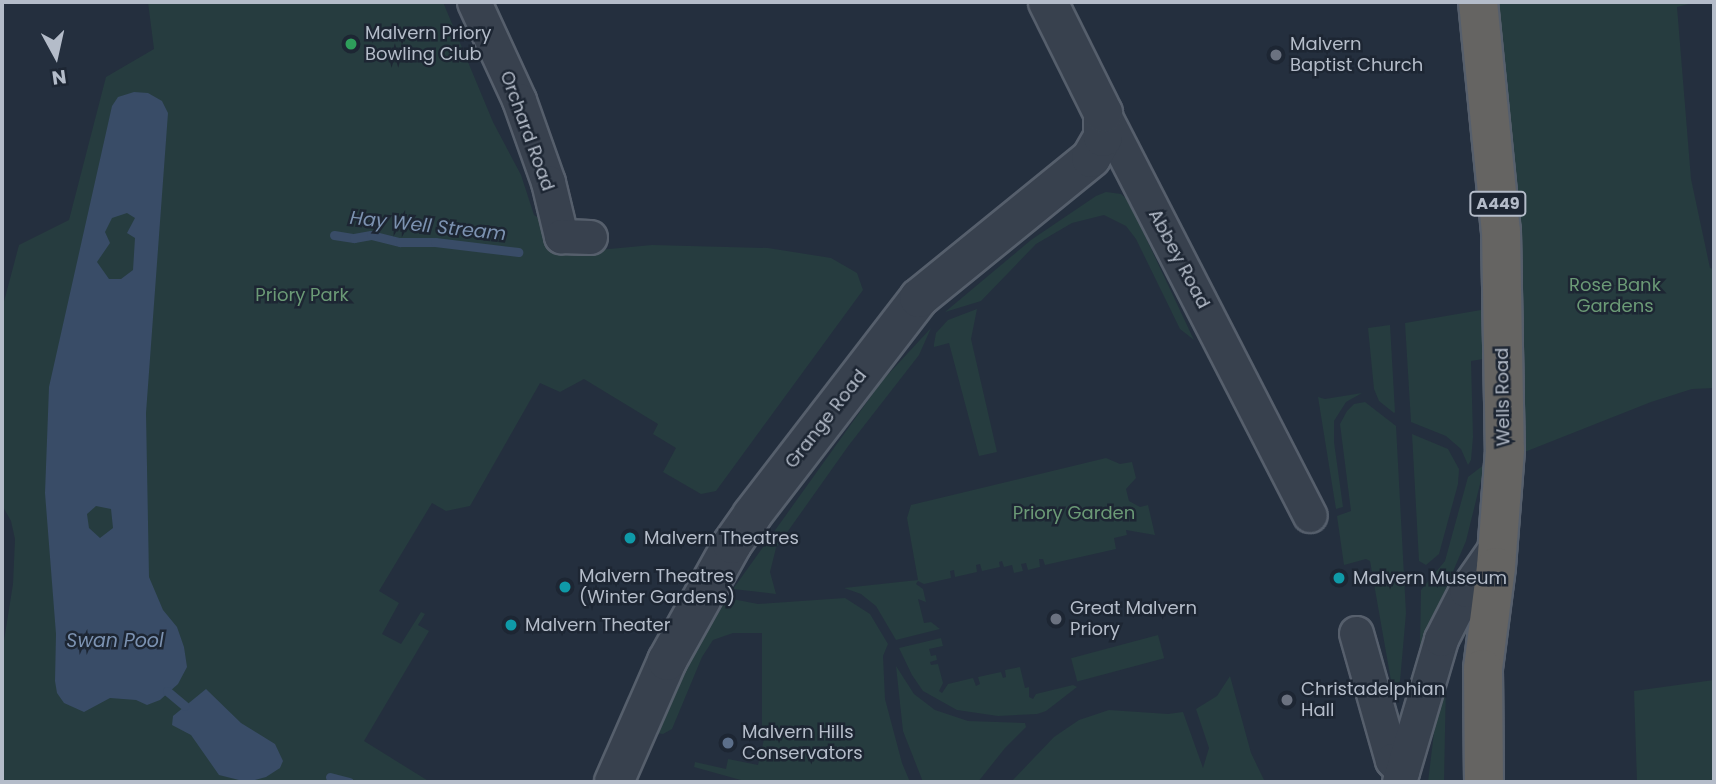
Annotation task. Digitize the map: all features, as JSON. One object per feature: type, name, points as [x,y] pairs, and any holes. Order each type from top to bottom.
[{"type":"highway","name":"Wells Road","points":[[1478,2],[1501,231],[1505,450],[1499,544]]},
{"type":"highway","name":"A449","points":[[1484,782],[1483,669],[1499,544]]},
{"type":"street","name":"Orchard Road","points":[[474,2],[519,100],[548,182],[561,236],[590,237]]},
{"type":"street","name":"Abbey Road","points":[[1048,2],[1102,113],[1310,515]]},
{"type":"street","name":"Grange Road","points":[[614,782],[667,661],[721,564],[752,515],[919,298],[1091,158],[1103,137],[1102,113]]},
{"type":"street","points":[[1401,777],[1441,639],[1466,590],[1499,544]]},
{"type":"street","points":[[1356,633],[1392,760],[1401,777]]},
{"type":"green space","name":"Priory Park","points":[[148,2],[443,2],[493,122],[521,175],[534,215],[588,251],[652,245],[768,248],[831,258],[857,273],[863,290],[716,491],[701,494],[663,472],[676,448],[653,434],[658,424],[584,379],[560,392],[540,383],[470,506],[446,511],[432,503],[379,591],[399,603],[382,634],[401,644],[421,612],[425,614],[418,625],[429,631],[364,741],[430,782],[2,782],[2,653],[13,584],[15,539],[11,521],[2,505],[2,309],[19,245],[69,220],[106,77],[154,49]]},
{"type":"green space","name":"Rose Bank Gardens","points":[[1491,2],[1697,2],[1677,7],[1691,179],[1710,268],[1714,269],[1714,388],[1692,389],[1651,402],[1522,453]]},
{"type":"green space","points":[[1106,192],[1121,194],[1128,200],[1194,340],[1180,329],[1136,239],[1126,226],[1104,215],[1072,223],[1036,244],[981,301],[945,312],[1031,240]]},
{"type":"green space","points":[[977,309],[971,339],[997,452],[979,456],[949,343],[934,347],[936,333],[948,320]]},
{"type":"green space","points":[[1481,310],[1483,359],[1471,361],[1473,437],[1468,465],[1461,449],[1446,436],[1411,422],[1405,323]]},
{"type":"green space","points":[[1390,325],[1394,413],[1379,401],[1374,389],[1368,328]]},
{"type":"green space","points":[[931,328],[919,355],[849,445],[776,548],[770,572],[776,594],[733,589],[882,381]]},
{"type":"green space","points":[[1362,393],[1346,402],[1334,421],[1334,442],[1343,507],[1336,509],[1318,397],[1325,399]]},
{"type":"green space","points":[[1365,402],[1396,426],[1406,613],[1400,681],[1393,692],[1370,561],[1366,559],[1344,565],[1337,516],[1351,511],[1340,424],[1354,404]]},
{"type":"green space","points":[[1412,434],[1448,449],[1459,469],[1458,484],[1439,554],[1426,565],[1419,561]]},
{"type":"green space","name":"Priory Garden","points":[[1106,458],[1120,464],[1132,462],[1136,478],[1126,489],[1129,501],[1140,507],[1148,505],[1155,535],[1126,530],[1127,535],[1114,538],[1116,549],[1045,565],[1043,559],[1039,559],[1040,567],[1028,570],[1026,563],[1021,564],[1023,571],[1014,573],[1012,565],[1004,567],[1002,561],[999,562],[1000,567],[982,571],[980,564],[976,565],[977,572],[955,577],[954,570],[950,571],[951,578],[924,584],[918,581],[916,584],[923,589],[926,602],[918,599],[924,623],[931,622],[940,629],[896,640],[876,606],[861,594],[844,588],[918,580],[907,518],[911,505]]},
{"type":"green space","points":[[1485,464],[1466,541],[1420,649],[1421,590],[1445,561],[1468,477]]},
{"type":"green space","points":[[727,598],[758,604],[845,598],[870,614],[888,644],[883,656],[885,699],[902,763],[910,782],[748,782],[694,767],[695,762],[726,769],[728,759],[758,765],[765,735],[762,734],[762,633],[733,633],[713,640],[702,657],[672,729],[663,734],[656,733],[701,640]]},
{"type":"green space","points":[[1158,635],[1164,658],[1077,681],[1071,658]]},
{"type":"green space","points":[[941,638],[943,646],[929,649],[931,656],[936,655],[937,660],[930,662],[931,665],[938,664],[943,683],[939,691],[942,693],[948,684],[973,678],[976,686],[980,684],[978,677],[1001,672],[1003,678],[1006,677],[1005,670],[1020,667],[1025,688],[1029,687],[1029,697],[1033,699],[1036,694],[1073,685],[1077,687],[1046,711],[1037,714],[998,716],[957,710],[923,691],[899,648]]},
{"type":"green space","points":[[896,666],[914,694],[935,710],[968,721],[1025,723],[1026,727],[978,782],[923,782],[903,731]]},
{"type":"green space","name":"Great Malvern Priory","points":[[1230,676],[1251,753],[1265,782],[1011,782],[1054,737],[1079,720],[1109,710],[1168,714],[1183,712],[1203,768],[1209,748],[1196,709],[1217,696]]},
{"type":"green space","points":[[1446,680],[1444,782],[1428,782],[1436,716]]},
{"type":"green space","points":[[1714,680],[1714,782],[1637,782],[1634,691]]},
{"type":"water","name":"Swan Pool","points":[[134,92],[148,93],[162,101],[168,113],[146,413],[149,577],[163,610],[177,627],[187,667],[178,684],[160,700],[147,705],[136,700],[110,698],[84,712],[64,703],[57,693],[55,681],[56,634],[45,493],[49,387],[112,106],[118,97]],"holes":[[[127,213],[135,218],[127,233],[135,238],[133,270],[121,279],[109,279],[97,262],[110,243],[105,232],[112,218]],[[96,506],[111,509],[113,528],[100,538],[89,528],[87,514]]]},
{"type":"water","points":[[206,689],[241,723],[275,744],[283,761],[280,768],[266,777],[247,782],[219,775],[191,735],[172,725],[173,716]]},
{"type":"waterway","name":"Hay Well Stream","points":[[334,235],[354,238],[371,235],[400,242],[435,242],[518,252]]},
{"type":"waterway","points":[[167,691],[185,706]]},
{"type":"waterway","points":[[330,777],[349,782]]},
{"type":"place","name":"Malvern Priory Bowling Club","points":[[351,44]]},
{"type":"place","name":"Malvern Baptist Church","points":[[1276,55]]},
{"type":"place","name":"Malvern Theatres","points":[[630,538]]},
{"type":"place","name":"Malvern Museum","points":[[1339,578]]},
{"type":"place","name":"Malvern Theatres (Winter Gardens)","points":[[565,587]]},
{"type":"place","name":"Great Malvern Priory","points":[[1056,619]]},
{"type":"place","name":"Malvern Theater","points":[[511,625]]},
{"type":"place","name":"Christadelphian Hall","points":[[1287,700]]},
{"type":"place","name":"Malvern Hills Conservators","points":[[728,743]]}]
